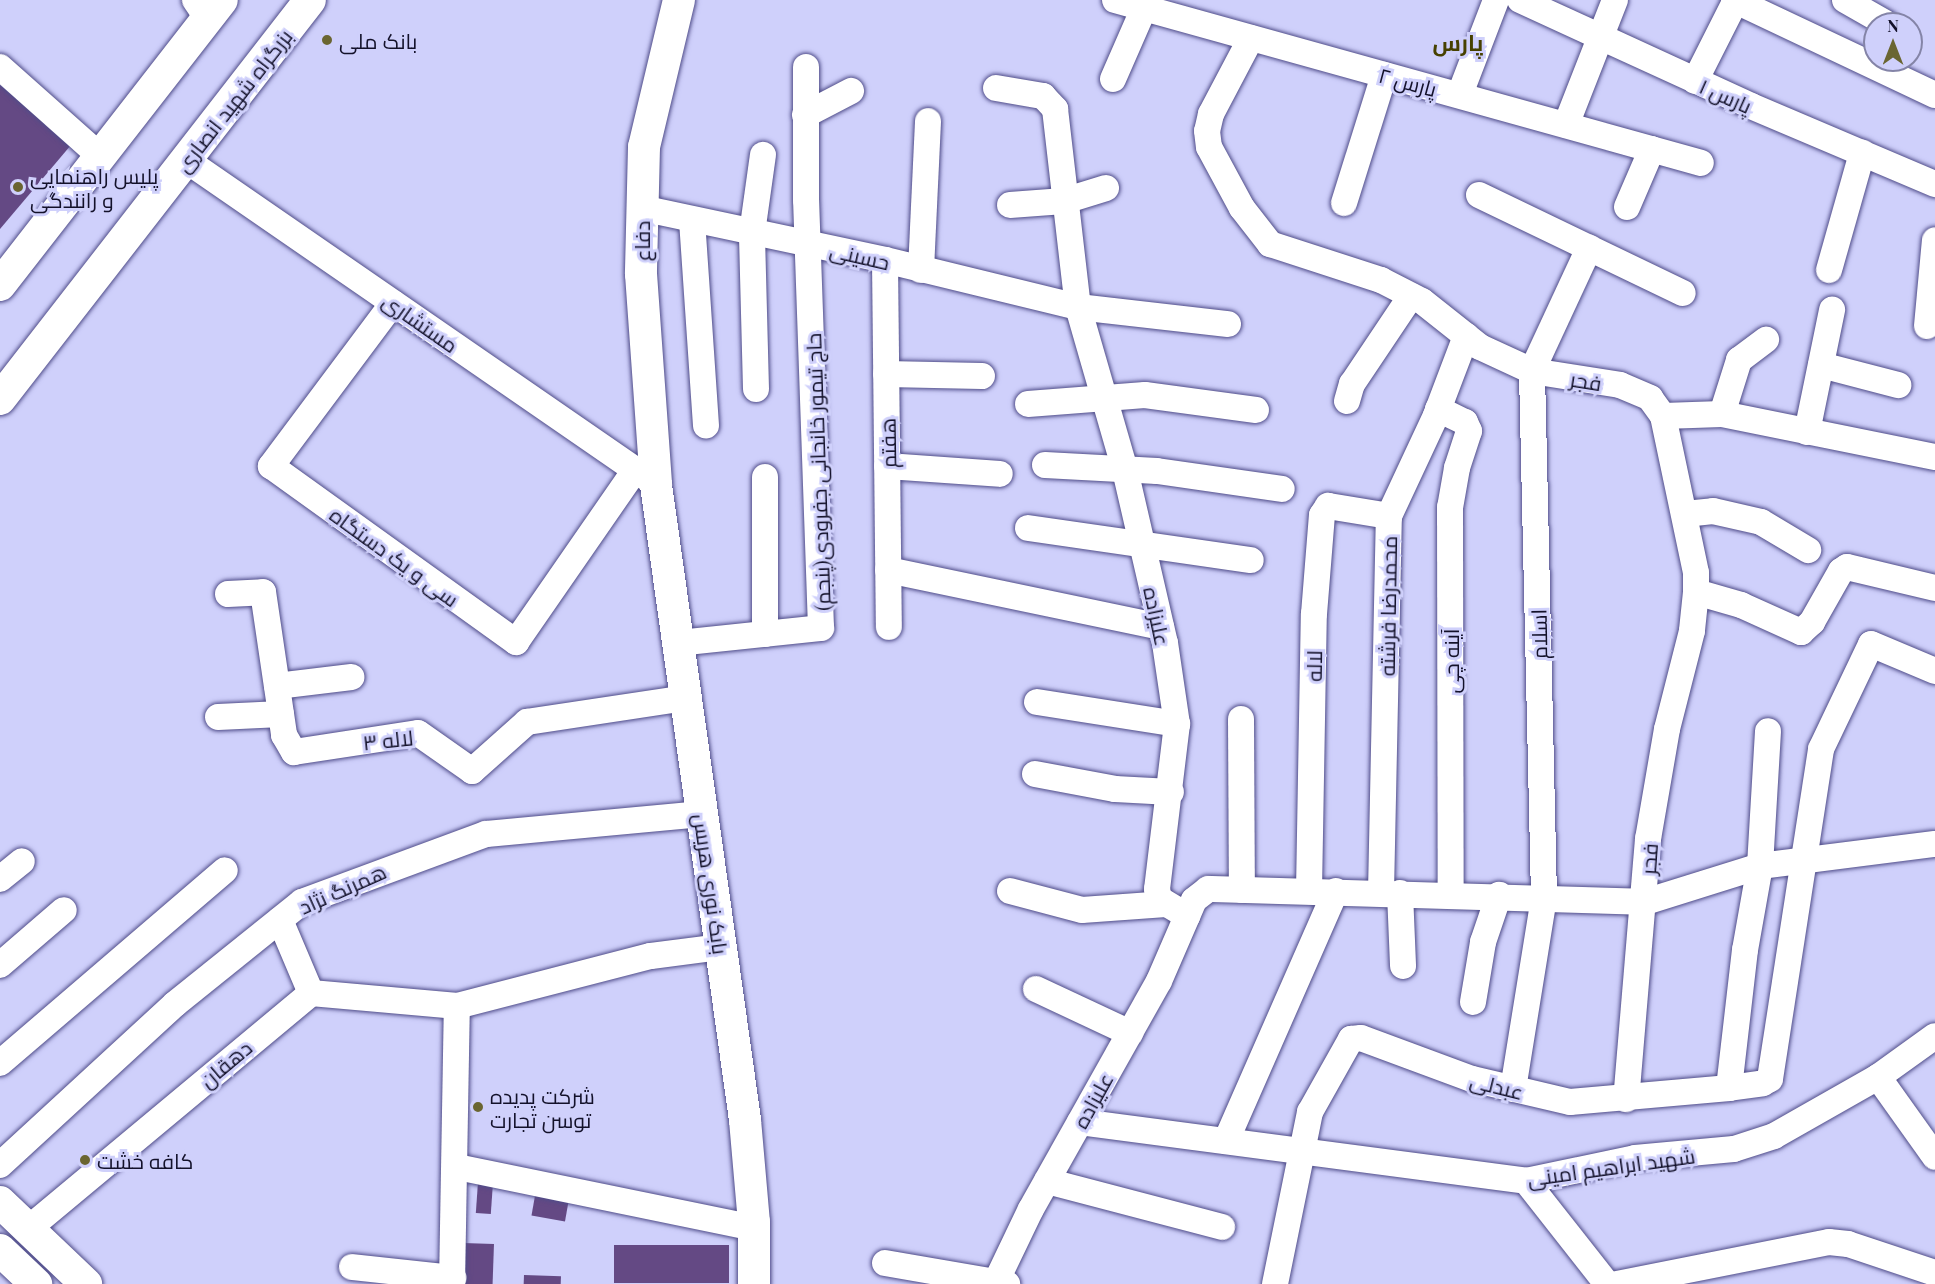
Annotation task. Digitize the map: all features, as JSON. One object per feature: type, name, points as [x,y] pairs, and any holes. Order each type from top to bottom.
[{"type":"main road","name":"بزرگراه شهید انصاری","points":[[0,399],[310,0]]},
{"type":"main road","name":"دفاع","points":[[646,478],[641,274],[644,147],[679,0]]},
{"type":"main road","points":[[0,285],[100,156],[208,6]]},
{"type":"main road","name":"بابک نوری هریس","points":[[646,478],[678,643],[745,1120],[754,1228],[754,1284]]},
{"type":"main road","points":[[0,1202],[86,1284]]},
{"type":"main road","points":[[0,1250],[36,1284]]},
{"type":"street","name":"پارس ۲","points":[[1115,0],[1460,94],[1701,163]]},
{"type":"street","points":[[1460,94],[1496,0]]},
{"type":"street","name":"پارس ۱","points":[[1520,0],[1695,81],[1935,184]]},
{"type":"street","points":[[1566,125],[1599,36],[1616,0]]},
{"type":"street","points":[[1695,81],[1735,0],[1863,54]]},
{"type":"street","points":[[1845,0],[1866,12]]},
{"type":"street","points":[[1113,79],[1143,8]]},
{"type":"street","name":"فجر","points":[[1251,38],[1211,114],[1208,132],[1209,147],[1242,208],[1270,244],[1381,280],[1411,296],[1480,347],[1532,371],[1620,385],[1650,398],[1663,416],[1685,514],[1696,592],[1692,631],[1667,729],[1650,828],[1626,1099]]},
{"type":"street","points":[[0,67],[100,156]]},
{"type":"street","points":[[806,67],[805,115],[810,244]]},
{"type":"street","points":[[1904,72],[1935,95]]},
{"type":"street","points":[[1344,203],[1384,75]]},
{"type":"street","name":"علیزاده","points":[[996,88],[1050,99],[1055,109],[1078,307],[1125,470],[1143,545],[1161,627],[1177,724],[1171,792],[1157,889],[1159,899],[1182,906],[1160,981],[1047,1181],[1000,1283]]},
{"type":"street","points":[[805,115],[851,91]]},
{"type":"street","points":[[921,270],[928,121]]},
{"type":"street","points":[[1627,207],[1652,149]]},
{"type":"street","points":[[1829,270],[1862,153]]},
{"type":"street","points":[[756,388],[752,233],[764,155]]},
{"type":"street","name":"مستشاری","points":[[186,160],[646,478]]},
{"type":"street","points":[[1010,205],[1064,201],[1106,188]]},
{"type":"street","points":[[1479,195],[1683,292]]},
{"type":"street","name":"حسینی","points":[[641,208],[885,260],[1078,307]]},
{"type":"street","points":[[692,220],[706,426]]},
{"type":"street","points":[[1927,326],[1935,240]]},
{"type":"street","name":"حاج تیمور خانجانی جفرودی(پنجم)","points":[[678,643],[821,628],[810,244]]},
{"type":"street","points":[[1532,371],[1589,248]]},
{"type":"street","name":"علیزاده","points":[[1071,254],[1078,307]]},
{"type":"street","name":"هفتم","points":[[885,260],[889,627]]},
{"type":"street","points":[[1347,401],[1352,384],[1411,296]]},
{"type":"street","name":"سی و یک دستگاه","points":[[393,303],[270,466],[516,642],[646,478]]},
{"type":"street","points":[[1078,307],[1228,324]]},
{"type":"street","points":[[1807,432],[1832,310]]},
{"type":"street","name":"محمدرضا فرشته","points":[[1403,966],[1391,892],[1389,516],[1438,409],[1466,336]]},
{"type":"street","points":[[1722,414],[1739,360],[1766,340]]},
{"type":"street","points":[[1821,365],[1898,385]]},
{"type":"street","name":"اسلام","points":[[1513,1089],[1544,897],[1532,371]]},
{"type":"street","points":[[886,374],[982,376]]},
{"type":"street","points":[[1028,404],[1104,396],[1144,395],[1256,410]]},
{"type":"street","name":"آینه چی","points":[[1438,409],[1465,422],[1469,431],[1456,468],[1450,507],[1451,894]]},
{"type":"street","points":[[1663,416],[1722,414],[1935,458]]},
{"type":"street","points":[[1045,465],[1125,470],[1282,489]]},
{"type":"street","points":[[887,466],[1000,474]]},
{"type":"street","points":[[765,477],[765,634]]},
{"type":"street","name":"لاله","points":[[1309,891],[1314,614],[1322,515],[1328,506],[1389,516]]},
{"type":"street","points":[[1685,514],[1713,511],[1761,522],[1808,550]]},
{"type":"street","points":[[1028,528],[1251,560]]},
{"type":"street","points":[[1696,592],[1741,605],[1801,632],[1812,622],[1841,571],[1847,567],[1935,588]]},
{"type":"street","points":[[888,570],[1161,627]]},
{"type":"street","name":"لاله ۳","points":[[228,594],[263,592],[284,735],[294,752],[418,733],[472,771],[527,722],[686,698]]},
{"type":"street","points":[[1804,859],[1821,749],[1871,644],[1935,671]]},
{"type":"street","points":[[276,686],[351,677]]},
{"type":"street","points":[[1037,702],[1177,724]]},
{"type":"street","points":[[218,717],[280,714]]},
{"type":"street","points":[[1241,719],[1242,890]]},
{"type":"street","points":[[1729,1088],[1745,950],[1760,866],[1768,731]]},
{"type":"street","points":[[1035,774],[1115,789],[1171,792]]},
{"type":"street","name":"همرنگ نژاد","points":[[0,1165],[175,1004],[279,920],[313,897],[486,834],[702,814]]},
{"type":"street","points":[[1010,891],[1082,910],[1182,906],[1208,889],[1391,892],[1645,902],[1760,866],[1935,844]]},
{"type":"street","name":"عبدلی","points":[[1301,1151],[1310,1112],[1351,1039],[1361,1038],[1472,1079],[1569,1102],[1626,1099],[1729,1088],[1770,1079],[1804,859]]},
{"type":"street","points":[[0,879],[22,861]]},
{"type":"street","points":[[0,1063],[225,870]]},
{"type":"street","points":[[1226,1141],[1336,891]]},
{"type":"street","points":[[1473,1002],[1483,942],[1499,896]]},
{"type":"street","points":[[0,965],[64,910]]},
{"type":"street","points":[[279,920],[312,993],[457,1006],[651,956],[720,947]]},
{"type":"street","points":[[1036,989],[1130,1033]]},
{"type":"street","name":"دهقان","points":[[28,1229],[312,993]]},
{"type":"street","points":[[352,1267],[453,1281],[457,1167],[457,1006]]},
{"type":"street","name":"شهید ابراهیم امینی","points":[[1080,1122],[1526,1181],[1635,1158],[1734,1149],[1804,1122],[1878,1077],[1935,1036]]},
{"type":"street","points":[[1878,1077],[1935,1156]]},
{"type":"street","points":[[1275,1284],[1301,1151]]},
{"type":"street","points":[[457,1167],[754,1228]]},
{"type":"street","points":[[1047,1181],[1222,1227]]},
{"type":"street","points":[[1526,1181],[1607,1284]]},
{"type":"street","points":[[1617,1284],[1829,1242],[1848,1244],[1935,1273]]},
{"type":"street","points":[[885,1263],[1000,1283]]},
{"type":"building","name":"پلیس راهنمایی و رانندگی","points":[[0,85],[71,145],[0,229]]},
{"type":"building","points":[[478,1182],[493,1183],[491,1214],[476,1213]]},
{"type":"building","points":[[536,1190],[569,1196],[565,1222],[531,1216]]},
{"type":"building","points":[[463,1243],[494,1244],[493,1284],[462,1284]]},
{"type":"building","points":[[614,1245],[729,1245],[729,1283],[614,1283]]},
{"type":"building","points":[[524,1275],[561,1276],[561,1284],[524,1284]]},
{"type":"place","name":"بانک ملی","points":[[327,40]]},
{"type":"place","name":"پلیس راهنمایی و رانندگی","points":[[18,187]]},
{"type":"place","name":"شرکت پدیده توسن تجارت","points":[[478,1107]]},
{"type":"place","name":"کافه خشت","points":[[85,1160]]},
{"type":"district","name":"پارس","points":[[1458,43]]}]
